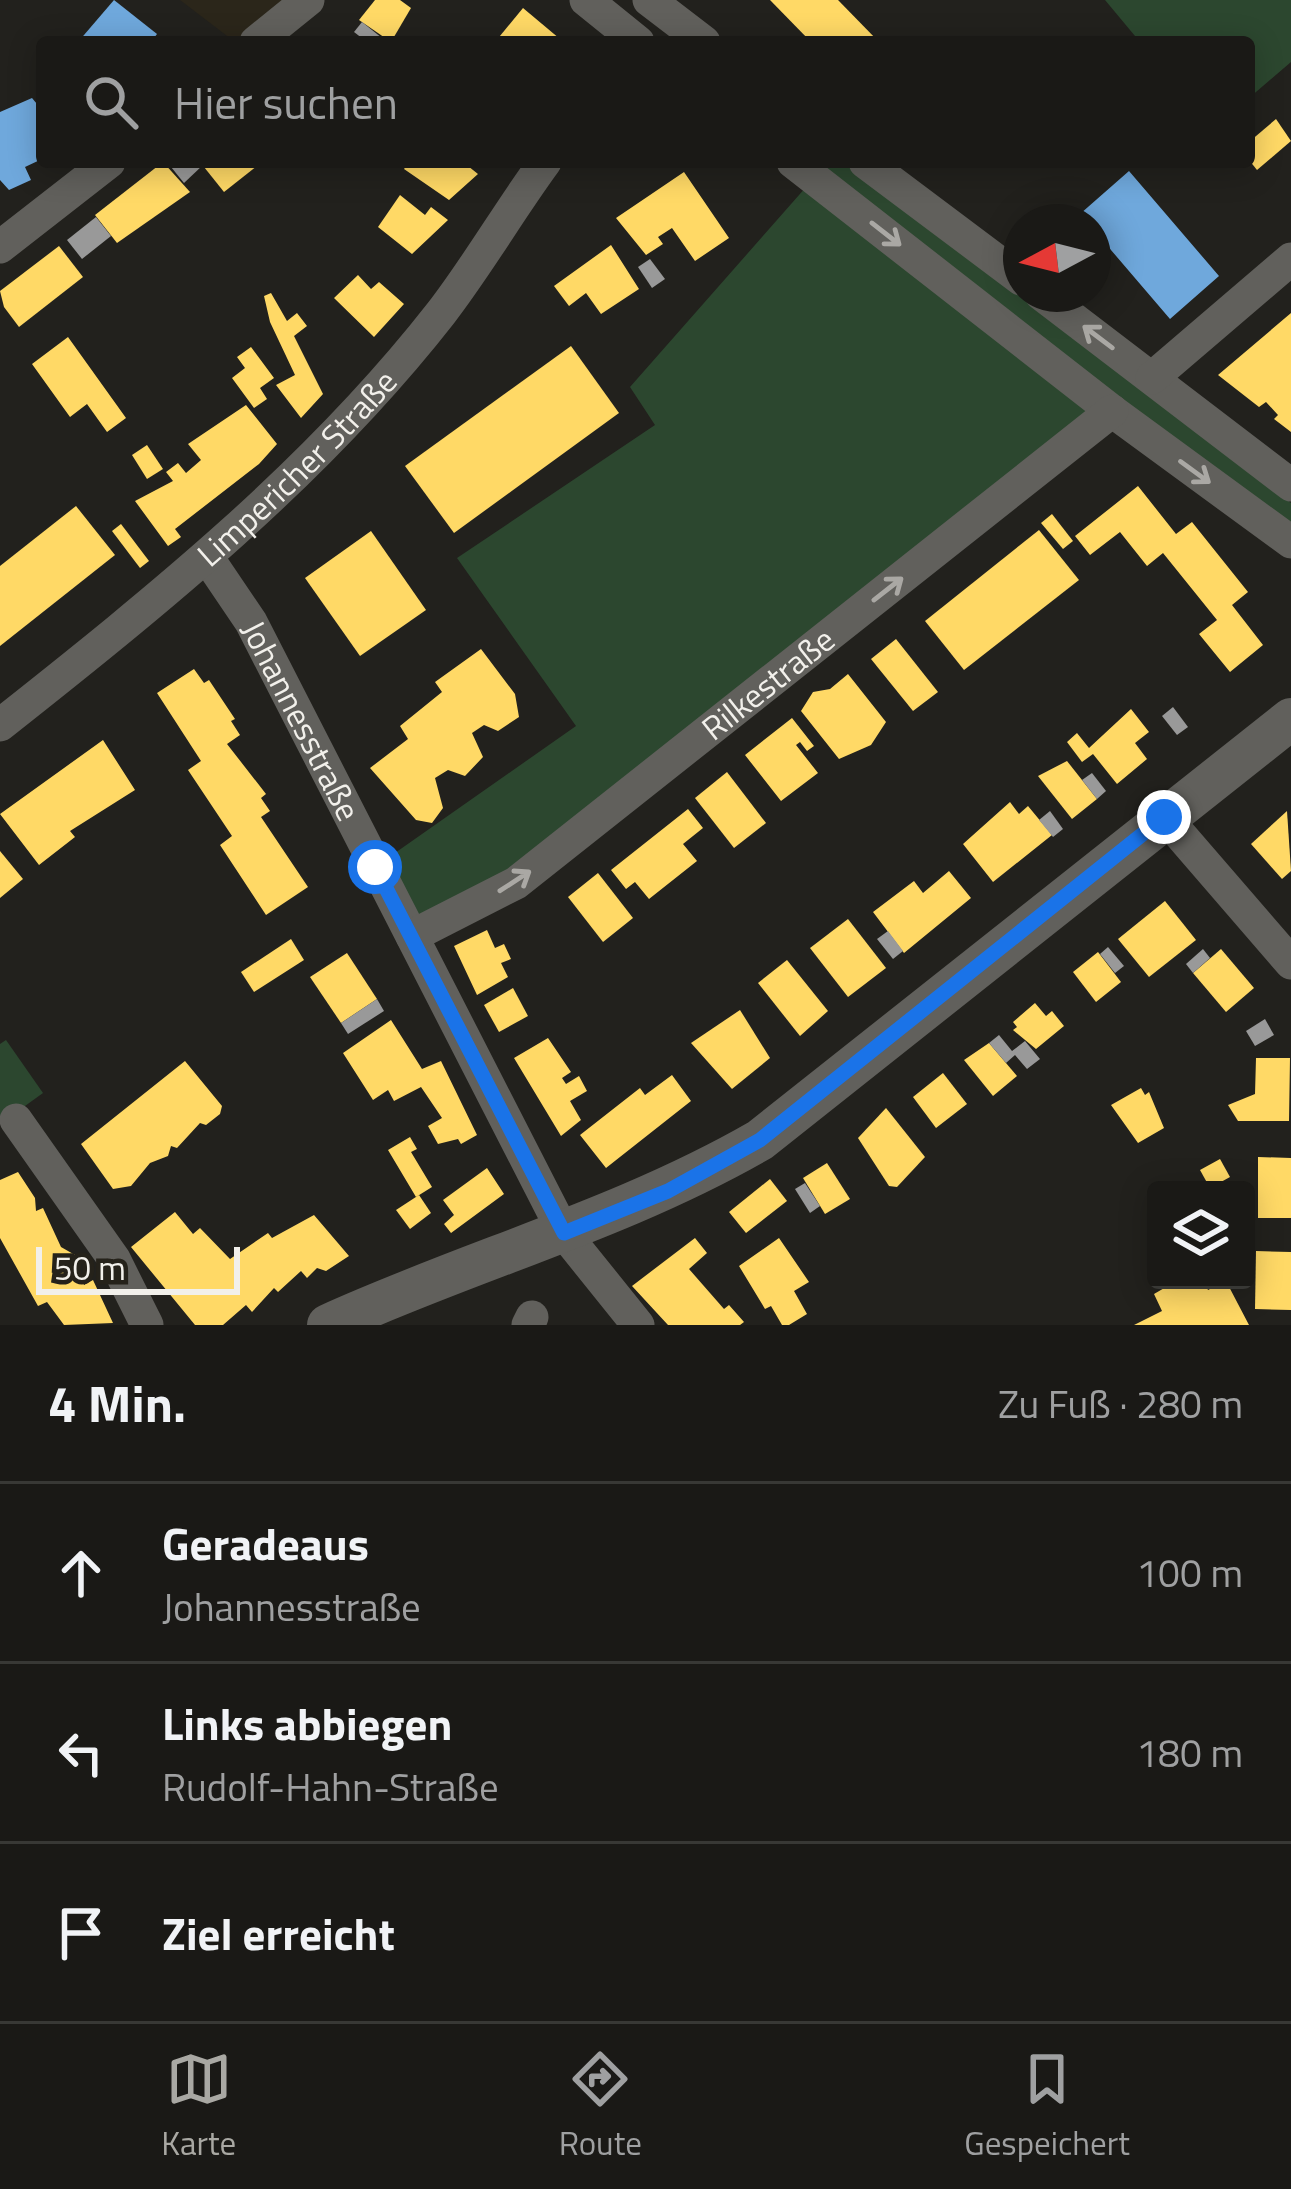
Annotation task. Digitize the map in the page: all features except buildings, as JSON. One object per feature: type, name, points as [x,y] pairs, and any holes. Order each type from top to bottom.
[{"type":"street","points":[[263,36],[308,0]]},
{"type":"street","points":[[586,0],[627,36]]},
{"type":"street","points":[[636,36],[656,2],[697,36]]},
{"type":"street","points":[[0,247],[101,168]]},
{"type":"street","name":"Limpericher Straße","points":[[0,725],[207,557],[334,436],[442,312],[540,168]]},
{"type":"street","points":[[801,168],[1112,411],[1291,542]]},
{"type":"street","points":[[873,168],[1003,266]]},
{"type":"street","points":[[1151,378],[1291,259]]},
{"type":"street","points":[[1065,312],[1291,485]]},
{"type":"street","name":"Rilkestraße","points":[[412,936],[516,883],[1112,411]]},
{"type":"street","name":"Johannesstraße","points":[[207,557],[251,622],[564,1233],[638,1325]]},
{"type":"street","points":[[328,1325],[443,1273],[564,1233],[668,1191],[760,1140],[1291,719]]},
{"type":"street","points":[[1164,817],[1291,963]]},
{"type":"street","points":[[16,1120],[114,1259],[147,1325]]},
{"type":"shaded area","points":[[180,0],[286,0],[242,36],[227,36]]},
{"type":"green space","points":[[1105,0],[1291,0],[1291,62],[1255,93],[1255,36],[1135,36]]},
{"type":"green space","points":[[821,168],[865,168],[1003,277],[1003,310]]},
{"type":"green space","points":[[814,178],[1112,411],[516,883],[412,936],[375,867],[576,726],[457,558],[655,425],[630,387]]},
{"type":"green space","points":[[1006,312],[1048,312],[1291,503],[1291,522],[1241,495]]},
{"type":"green space","points":[[6,1040],[43,1093],[0,1124],[0,1044]]},
{"type":"route","points":[[375,867],[564,1233],[668,1191],[760,1140],[1164,817]]}]
